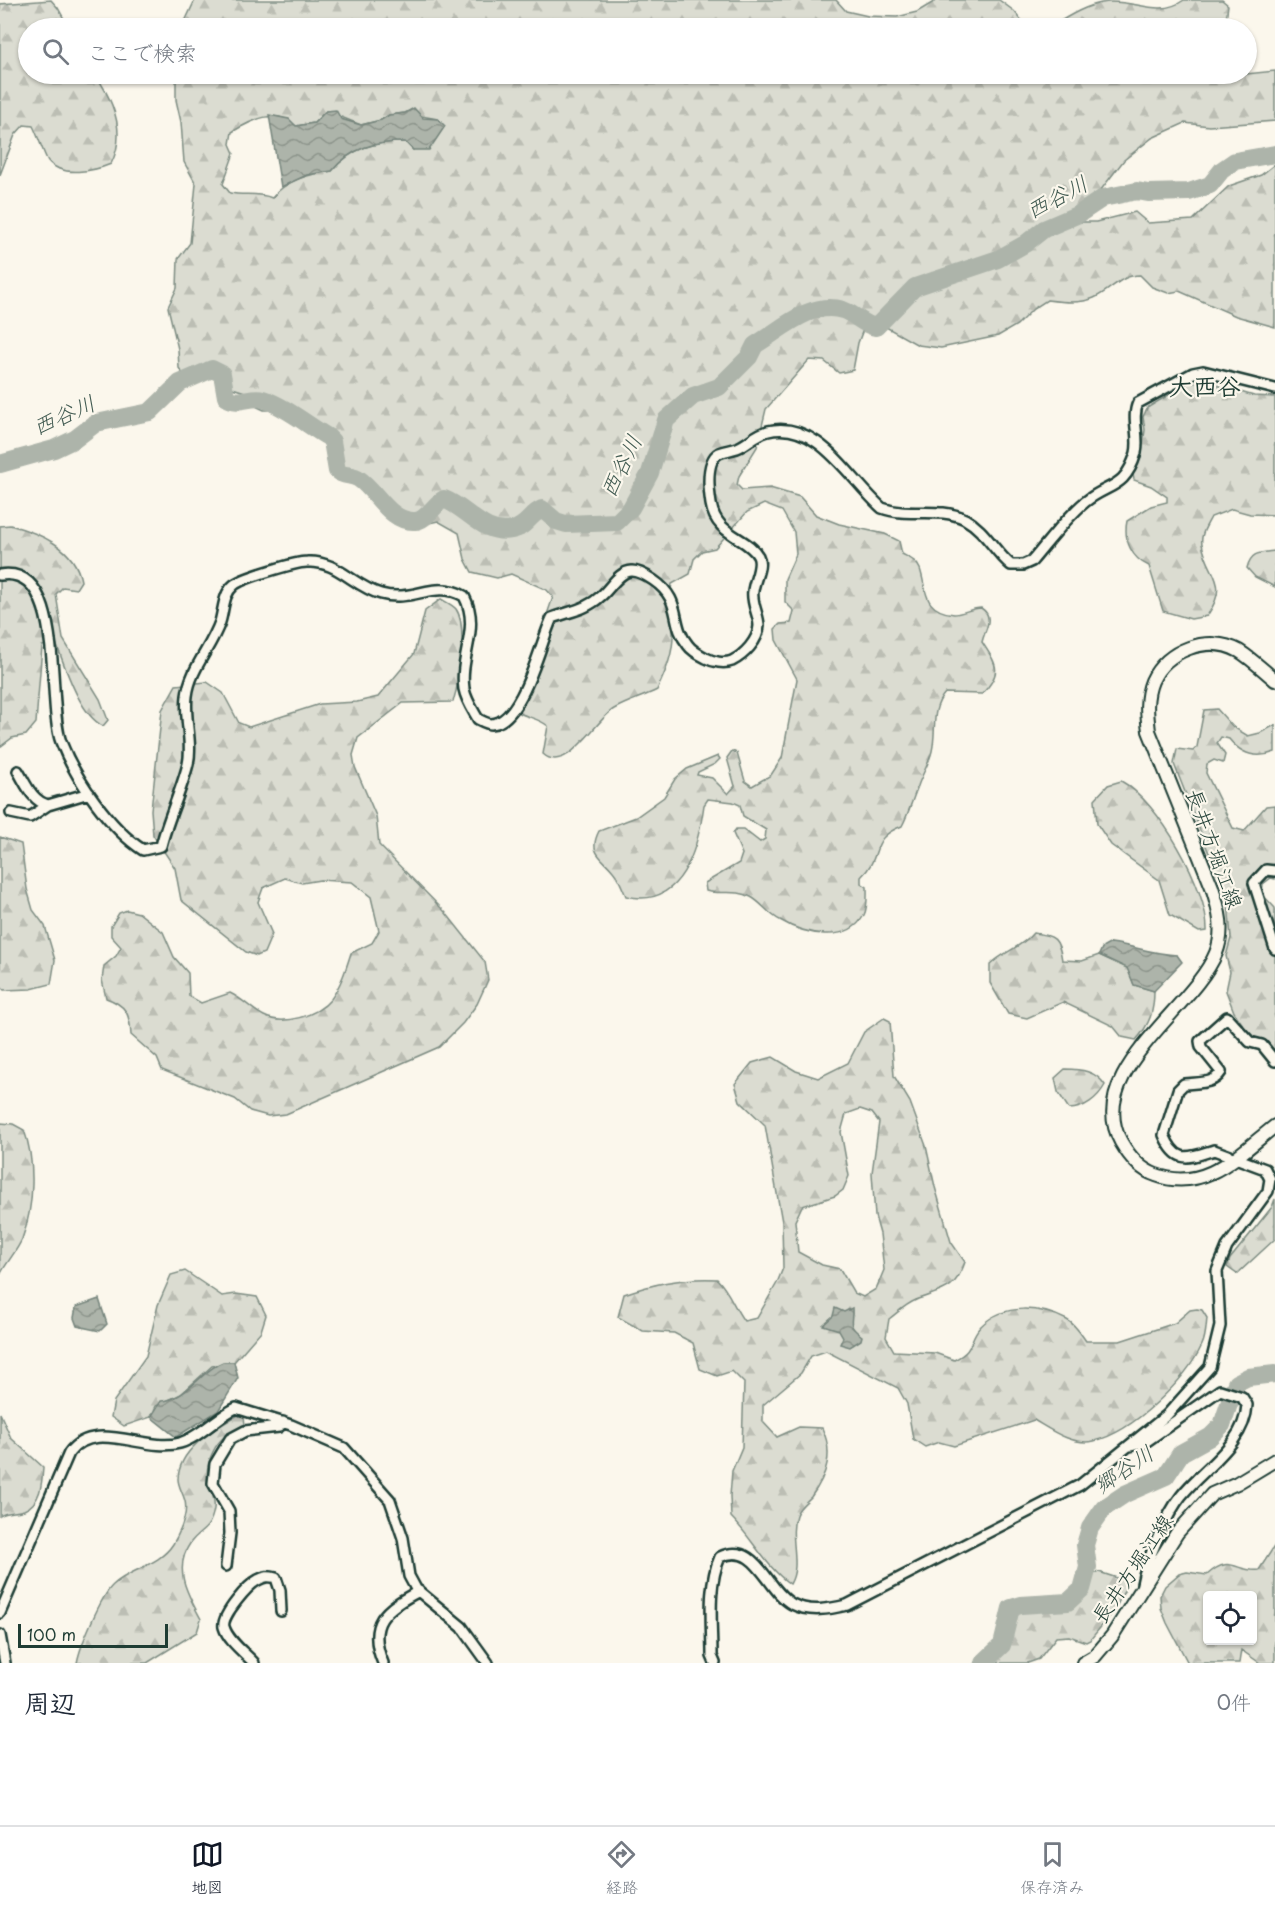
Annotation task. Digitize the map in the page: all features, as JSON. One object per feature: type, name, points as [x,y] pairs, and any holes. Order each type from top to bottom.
[{"type":"main road","name":"長井方堀江線","points":[[1275,680],[1237,650],[1211,644],[1188,648],[1167,661],[1152,681],[1146,705],[1149,731],[1220,910],[1221,932],[1216,953],[1203,974],[1124,1074],[1115,1094],[1114,1115],[1117,1135],[1128,1155],[1150,1173],[1170,1180],[1189,1181],[1209,1175],[1275,1126]]},
{"type":"main road","name":"長井方堀江線","points":[[1083,1663],[1095,1656],[1112,1636],[1177,1533],[1212,1494],[1237,1483],[1275,1460]]},
{"type":"street","points":[[0,575],[10,574],[27,579],[36,589],[42,603],[53,658],[54,708],[61,741],[89,793],[133,844],[143,850],[161,846],[189,762],[186,699],[189,686],[219,624],[226,595],[242,579],[306,562],[319,563],[342,571],[368,589],[381,594],[414,596],[441,588],[464,596],[472,620],[464,672],[465,690],[478,719],[490,724],[499,722],[507,715],[523,693],[537,663],[552,618],[586,608],[622,574],[632,571],[646,576],[667,590],[688,645],[698,653],[713,662],[730,662],[744,654],[753,642],[759,626],[752,592],[760,561],[757,553],[729,535],[718,520],[711,507],[710,474],[712,460],[719,453],[745,446],[758,434],[769,430],[790,430],[807,435],[824,448],[882,508],[892,512],[947,514],[964,519],[993,543],[1011,565],[1023,565],[1032,561],[1087,500],[1117,485],[1127,472],[1136,453],[1138,432],[1134,411],[1138,403],[1193,373],[1203,371],[1275,388]]},
{"type":"street","points":[[18,771],[32,795],[38,801],[48,805]]},
{"type":"street","points":[[11,813],[30,817],[48,805],[89,793]]},
{"type":"street","points":[[1275,871],[1266,870],[1254,883],[1275,949]]},
{"type":"street","points":[[715,1663],[712,1656],[713,1589],[720,1557],[730,1552],[749,1557],[781,1596],[793,1604],[828,1610],[883,1588],[1080,1485],[1167,1414],[1210,1367],[1220,1326],[1217,1271],[1227,1247],[1268,1191],[1270,1179],[1265,1169],[1214,1150],[1192,1159],[1179,1156],[1169,1147],[1164,1135],[1178,1090],[1184,1084],[1207,1082],[1217,1078],[1221,1072],[1201,1047],[1200,1041],[1227,1017],[1250,1042],[1262,1045],[1275,1062]]},
{"type":"street","points":[[1129,1446],[1144,1443],[1220,1390],[1242,1397],[1247,1405],[1242,1428],[1180,1498],[1145,1566],[1141,1590]]},
{"type":"street","points":[[0,1613],[69,1453],[79,1442],[102,1438],[180,1443],[236,1408],[283,1422],[344,1448],[390,1500],[403,1538],[409,1576],[418,1592],[462,1627],[488,1663]]},
{"type":"street","points":[[226,1566],[231,1533],[229,1510],[213,1483],[215,1464],[230,1439],[245,1431],[279,1427],[283,1422]]},
{"type":"street","points":[[254,1663],[231,1639],[224,1627],[225,1616],[257,1580],[268,1576],[276,1578],[280,1590],[281,1611]]},
{"type":"street","points":[[383,1663],[376,1648],[375,1635],[378,1624],[392,1607],[418,1592]]},
{"type":"street","points":[[0,1635],[5,1663]]},
{"type":"green space","points":[[51,0],[58,8],[64,18],[18,18],[18,84],[101,84],[112,106],[118,129],[116,152],[111,164],[87,171],[61,170],[48,161],[33,126],[24,125],[15,135],[0,175],[0,4]]},
{"type":"green space","points":[[195,0],[836,0],[846,11],[868,16],[897,17],[917,12],[937,0],[999,0],[1020,18],[187,18]]},
{"type":"green space","points":[[1184,0],[1222,0],[1228,5],[1226,18],[1066,18],[1092,5],[1108,2],[1156,8],[1175,5]]},
{"type":"green space","points":[[1275,71],[1275,121],[1209,126],[1185,123],[1152,138],[1124,160],[1076,222],[1096,222],[1135,212],[1148,223],[1193,220],[1229,186],[1261,175],[1275,164],[1275,327],[1236,316],[1179,291],[1168,293],[1152,287],[1140,275],[1127,277],[1089,300],[1071,302],[1047,300],[1033,309],[1017,325],[998,336],[941,348],[918,345],[879,323],[864,327],[858,343],[853,370],[839,373],[824,361],[809,360],[766,409],[757,447],[739,476],[737,485],[742,490],[770,488],[800,497],[816,515],[839,524],[885,534],[899,541],[902,554],[919,566],[925,591],[936,609],[954,614],[978,608],[985,612],[988,624],[982,642],[996,668],[993,680],[982,694],[945,693],[940,700],[937,706],[931,756],[902,826],[884,836],[872,862],[861,877],[861,883],[867,887],[867,905],[864,915],[857,924],[847,930],[825,934],[801,929],[776,918],[746,895],[706,891],[705,883],[739,863],[742,854],[733,833],[736,829],[743,829],[760,842],[765,839],[766,830],[743,816],[740,805],[733,802],[708,799],[704,805],[691,856],[684,872],[674,885],[661,894],[645,898],[626,896],[615,874],[597,854],[595,844],[599,831],[636,817],[664,797],[675,779],[687,769],[718,756],[720,759],[715,764],[698,772],[697,775],[712,778],[728,794],[735,786],[727,758],[732,751],[737,753],[745,781],[752,786],[771,775],[782,758],[797,679],[776,640],[775,629],[780,624],[791,623],[794,611],[785,602],[785,579],[796,554],[794,532],[782,511],[764,504],[747,512],[715,548],[702,551],[694,559],[690,574],[672,584],[670,596],[673,625],[671,654],[657,690],[614,709],[581,744],[562,758],[552,759],[543,754],[548,726],[519,713],[511,706],[536,647],[553,597],[547,590],[511,574],[497,578],[472,572],[465,559],[459,533],[438,521],[416,526],[387,514],[341,470],[323,443],[317,426],[289,410],[264,410],[253,405],[245,392],[226,386],[210,371],[186,379],[179,368],[178,349],[168,307],[177,288],[178,259],[190,243],[196,184],[184,162],[181,122],[176,100],[176,84],[1257,84],[1257,73]],"holes":[[[326,111],[361,125],[381,120],[389,115],[405,113],[438,119],[413,150],[406,142],[384,143],[364,148],[348,156],[332,171],[291,182],[272,198],[230,193],[223,184],[234,153],[230,144],[232,132],[248,123],[272,116],[288,120],[296,126],[314,123]]]},
{"type":"green space","points":[[1206,382],[1254,396],[1275,397],[1275,515],[1250,514],[1232,509],[1211,517],[1204,530],[1202,541],[1205,555],[1218,586],[1217,594],[1207,616],[1191,619],[1163,611],[1149,566],[1138,559],[1130,548],[1126,528],[1127,521],[1151,506],[1167,502],[1167,497],[1151,486],[1134,480],[1133,474],[1141,458],[1145,430],[1143,417],[1147,408],[1188,383]]},
{"type":"green space","points":[[10,525],[32,532],[54,543],[64,550],[77,569],[81,581],[76,589],[63,587],[56,594],[63,639],[100,699],[108,720],[103,726],[87,712],[74,689],[56,643],[42,646],[36,723],[26,735],[12,738],[0,747],[0,526]]},
{"type":"green space","points":[[1275,551],[1275,587],[1255,577],[1247,568],[1253,556]]},
{"type":"green space","points":[[441,599],[456,609],[460,617],[462,641],[460,669],[453,702],[403,703],[358,738],[353,755],[355,767],[376,816],[379,845],[446,913],[485,962],[488,980],[477,1004],[463,1023],[439,1047],[286,1114],[268,1116],[250,1111],[235,1099],[162,1070],[157,1058],[131,1035],[126,1011],[106,998],[102,980],[104,966],[116,956],[121,947],[111,936],[111,926],[119,913],[127,910],[139,913],[163,932],[174,957],[188,973],[189,996],[201,1003],[230,993],[264,1016],[281,1020],[299,1018],[325,1005],[338,988],[351,953],[372,943],[379,931],[371,897],[352,882],[320,880],[302,883],[285,878],[263,888],[258,902],[272,934],[264,953],[257,956],[246,952],[181,900],[175,868],[153,835],[151,810],[162,710],[176,685],[207,682],[223,693],[239,723],[249,727],[320,704],[357,702],[378,697],[414,654],[425,611]]},
{"type":"green space","points":[[1217,709],[1233,727],[1248,736],[1275,725],[1275,752],[1262,755],[1250,754],[1244,752],[1229,739],[1221,737],[1217,743],[1225,755],[1223,763],[1214,760],[1207,764],[1206,773],[1233,828],[1244,831],[1266,806],[1275,805],[1275,879],[1271,878],[1263,884],[1262,894],[1275,908],[1275,1052],[1268,1043],[1252,1038],[1234,1012],[1226,991],[1230,972],[1226,956],[1231,938],[1228,902],[1174,764],[1177,749],[1193,751],[1197,747],[1204,710]]},
{"type":"green space","points":[[1121,781],[1135,791],[1150,807],[1178,847],[1199,892],[1207,931],[1199,932],[1170,915],[1159,880],[1111,845],[1097,824],[1095,799],[1108,785]]},
{"type":"green space","points":[[0,837],[21,844],[27,889],[33,910],[45,926],[55,960],[51,984],[31,989],[4,990],[0,986]]},
{"type":"green space","points":[[1033,933],[1055,939],[1062,960],[1082,961],[1099,955],[1128,968],[1134,985],[1154,991],[1150,1017],[1136,1040],[1122,1037],[1113,1026],[1063,1002],[1027,1018],[1008,1014],[990,983],[990,965]]},
{"type":"green space","points":[[884,1018],[890,1021],[894,1076],[910,1102],[926,1146],[951,1242],[965,1262],[952,1285],[912,1302],[889,1319],[886,1337],[894,1351],[935,1353],[954,1360],[966,1352],[977,1331],[990,1319],[1000,1313],[1022,1309],[1045,1312],[1067,1320],[1086,1341],[1120,1341],[1175,1323],[1190,1310],[1197,1309],[1202,1310],[1207,1318],[1206,1332],[1203,1342],[1184,1374],[1157,1403],[1109,1436],[1086,1442],[1062,1436],[1034,1420],[954,1446],[939,1442],[925,1447],[913,1439],[907,1404],[898,1388],[826,1351],[811,1356],[801,1373],[763,1405],[763,1422],[777,1437],[799,1427],[822,1428],[828,1446],[825,1472],[811,1497],[796,1515],[793,1532],[795,1568],[790,1584],[766,1561],[731,1517],[732,1471],[742,1447],[744,1383],[732,1371],[717,1376],[700,1369],[693,1343],[674,1333],[643,1331],[618,1317],[624,1294],[670,1282],[717,1279],[744,1321],[757,1318],[783,1268],[782,1222],[765,1125],[740,1101],[735,1084],[752,1063],[773,1057],[796,1071],[818,1078],[848,1063],[864,1032]],"holes":[[[860,1109],[872,1113],[879,1122],[872,1173],[875,1216],[880,1234],[884,1270],[876,1289],[863,1297],[854,1293],[840,1269],[822,1265],[798,1252],[795,1221],[802,1206],[835,1196],[843,1190],[849,1176],[841,1132],[846,1114]]]},
{"type":"green space","points":[[1065,1069],[1088,1072],[1105,1085],[1090,1102],[1075,1109],[1069,1109],[1058,1092],[1055,1078]]},
{"type":"green space","points":[[0,1123],[13,1124],[24,1130],[30,1156],[32,1184],[29,1213],[22,1239],[0,1275]]},
{"type":"green space","points":[[1275,1199],[1275,1239],[1237,1274],[1227,1267],[1230,1259],[1272,1207]]},
{"type":"green space","points":[[185,1271],[222,1296],[236,1294],[257,1297],[266,1315],[261,1331],[234,1362],[212,1366],[181,1394],[156,1406],[151,1417],[124,1426],[111,1417],[114,1401],[146,1356],[158,1305],[171,1275]]},
{"type":"green space","points":[[0,1413],[11,1438],[43,1467],[40,1492],[34,1503],[24,1510],[0,1516]]},
{"type":"green space","points":[[238,1415],[244,1417],[245,1425],[218,1443],[209,1463],[207,1474],[214,1505],[210,1522],[191,1542],[185,1552],[183,1562],[184,1582],[201,1619],[197,1632],[147,1663],[77,1663],[82,1645],[108,1591],[120,1579],[160,1557],[176,1539],[183,1523],[186,1506],[178,1479],[185,1458],[200,1441]]},
{"type":"green space","points":[[1275,1545],[1275,1663],[1260,1663],[1241,1650],[1239,1663],[1188,1663],[1161,1608],[1160,1596],[1165,1586],[1179,1574],[1187,1572],[1207,1575],[1222,1565],[1233,1565],[1259,1570]]},
{"type":"green space","points":[[1099,1572],[1123,1580],[1127,1585],[1114,1611],[1090,1640],[1086,1642],[1069,1636],[1056,1637],[1039,1659],[1028,1663],[985,1663],[1003,1646],[1013,1610],[1068,1604],[1084,1590],[1093,1574]]},
{"type":"water","points":[[414,108],[423,118],[438,119],[445,126],[429,150],[413,150],[405,142],[374,145],[347,156],[332,171],[307,175],[281,187],[269,115],[289,119],[296,126],[314,123],[326,111],[336,110],[341,119],[361,125],[381,120],[389,115],[405,113]]},
{"type":"water","points":[[1111,943],[1177,955],[1182,962],[1154,991],[1134,985],[1127,968],[1099,955],[1102,948]]},
{"type":"water","points":[[99,1299],[107,1324],[100,1331],[77,1326],[74,1318],[76,1307]]},
{"type":"water","points":[[835,1308],[844,1312],[852,1308],[851,1324],[862,1336],[861,1340],[850,1347],[840,1344],[843,1337],[839,1330],[823,1325],[833,1316]]},
{"type":"water","points":[[223,1362],[234,1362],[238,1378],[218,1411],[176,1437],[151,1417],[161,1401],[179,1396],[208,1371]]},
{"type":"waterway","name":"西谷川","points":[[0,464],[54,449],[75,439],[96,423],[150,412],[180,383],[212,369],[222,374],[226,397],[231,400],[258,398],[271,402],[328,437],[332,441],[337,471],[359,479],[398,517],[406,520],[419,520],[444,499],[484,525],[502,531],[517,528],[542,509],[556,521],[566,524],[617,522],[631,508],[650,473],[666,420],[693,396],[719,387],[749,357],[755,345],[796,318],[818,309],[830,308],[843,310],[876,327],[915,287],[998,259],[1025,244],[1044,229],[1079,214],[1103,198],[1137,191],[1189,192],[1210,185],[1222,170],[1235,161],[1275,154]]},
{"type":"waterway","name":"郷谷川","points":[[983,1663],[1002,1645],[1011,1608],[1021,1605],[1068,1602],[1082,1589],[1088,1567],[1085,1545],[1090,1528],[1104,1508],[1125,1494],[1166,1476],[1181,1453],[1210,1437],[1222,1425],[1236,1383],[1248,1377],[1275,1374]]},
{"type":"district","name":"大西谷","points":[[1205,387]]}]
